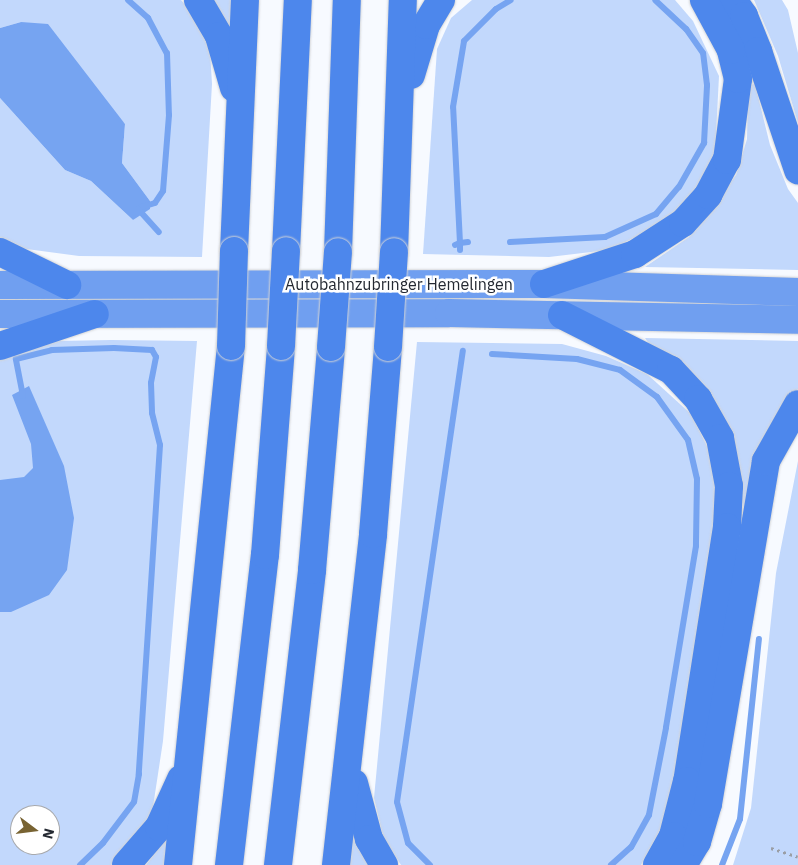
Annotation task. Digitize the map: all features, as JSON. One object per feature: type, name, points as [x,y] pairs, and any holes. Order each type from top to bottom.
[{"type":"highway","points":[[198,0],[219,36],[241,113]]},
{"type":"highway","points":[[178,865],[191,755],[230,346],[245,0]]},
{"type":"highway","points":[[229,865],[265,556],[281,346],[298,0]]},
{"type":"highway","points":[[278,865],[311,580],[331,346],[338,252],[347,0]]},
{"type":"highway","points":[[336,865],[351,750],[388,347],[401,105],[403,0]]},
{"type":"highway","points":[[401,105],[426,25],[441,0]]},
{"type":"highway","points":[[544,284],[635,254],[683,223],[708,195],[727,160],[738,79],[731,50],[704,0]]},
{"type":"highway","points":[[733,0],[744,16],[758,51],[798,170]]},
{"type":"highway","points":[[0,252],[67,285]]},
{"type":"highway","name":"Autobahnzubringer Hemelingen","points":[[0,285],[544,284],[798,292]]},
{"type":"highway","name":"Autobahnzubringer Hemelingen","points":[[0,314],[562,315],[798,320]]},
{"type":"highway","points":[[0,346],[95,314]]},
{"type":"highway","points":[[562,315],[671,370],[698,398],[720,438],[730,486],[727,527],[687,781],[673,836],[657,865]]},
{"type":"highway","points":[[683,865],[696,842],[708,804],[766,461],[798,404]]},
{"type":"highway","points":[[351,750],[357,804],[384,865]]},
{"type":"highway","points":[[126,865],[158,827],[191,755]]},
{"type":"path","points":[[771,848],[798,857]]},
{"type":"shaded area","points":[[0,0],[181,0],[200,22],[210,50],[212,84],[202,257],[79,256],[19,248],[0,239],[0,98],[65,170],[91,181],[133,220],[150,201],[122,163],[125,124],[21,22],[0,28]]},
{"type":"shaded area","points":[[210,0],[233,0],[230,34]]},
{"type":"shaded area","points":[[472,0],[675,0],[693,21],[719,76],[715,154],[699,187],[666,223],[608,250],[549,257],[423,254],[437,49],[451,18]]},
{"type":"shaded area","points":[[754,0],[782,0],[788,10],[798,53],[798,123],[778,56]]},
{"type":"shaded area","points":[[755,84],[770,145],[788,189],[798,203],[798,270],[645,267],[689,237],[736,175],[747,139],[748,85]]},
{"type":"shaded area","points":[[645,338],[798,341],[798,389],[745,515],[739,475]]},
{"type":"shaded area","points":[[57,341],[197,341],[163,741],[153,807],[134,846],[111,865],[0,865],[0,360]]},
{"type":"shaded area","points":[[417,342],[562,344],[606,356],[647,374],[691,414],[711,454],[716,487],[715,535],[675,773],[661,828],[641,865],[401,865],[383,837],[374,798]]},
{"type":"shaded area","points":[[798,461],[798,865],[733,865],[751,808],[776,573]]},
{"type":"shaded area","points":[[351,827],[371,865],[344,865]]},
{"type":"shaded area","points":[[168,840],[166,865],[146,865],[164,841]]},
{"type":"water","points":[[21,22],[48,24],[125,124],[122,163],[150,201],[150,209],[133,220],[91,181],[65,170],[0,98],[0,28]]},
{"type":"water","points":[[29,386],[64,466],[74,518],[67,570],[49,595],[11,612],[0,612],[0,480],[24,477],[33,468],[31,444],[12,395]]},
{"type":"waterway","points":[[128,0],[148,18],[167,53],[169,115],[163,191],[155,203],[142,207]]},
{"type":"waterway","points":[[468,242],[460,243],[453,107],[464,41],[496,9],[511,0]]},
{"type":"waterway","points":[[510,242],[605,237],[656,214],[679,187],[704,143],[707,85],[703,53],[686,29],[655,0]]},
{"type":"waterway","points":[[138,209],[159,232]]},
{"type":"waterway","points":[[455,245],[460,243],[460,250]]},
{"type":"waterway","points":[[23,396],[16,359],[52,350],[114,348],[152,350],[156,357],[151,383],[152,413],[160,445],[139,774],[134,802],[103,843],[80,865]]},
{"type":"waterway","points":[[430,865],[408,843],[397,802],[463,351]]},
{"type":"waterway","points":[[492,354],[577,359],[620,370],[657,397],[688,440],[697,479],[696,546],[666,728],[649,815],[631,847],[611,865]]},
{"type":"waterway","points":[[722,865],[740,819],[759,639]]}]
